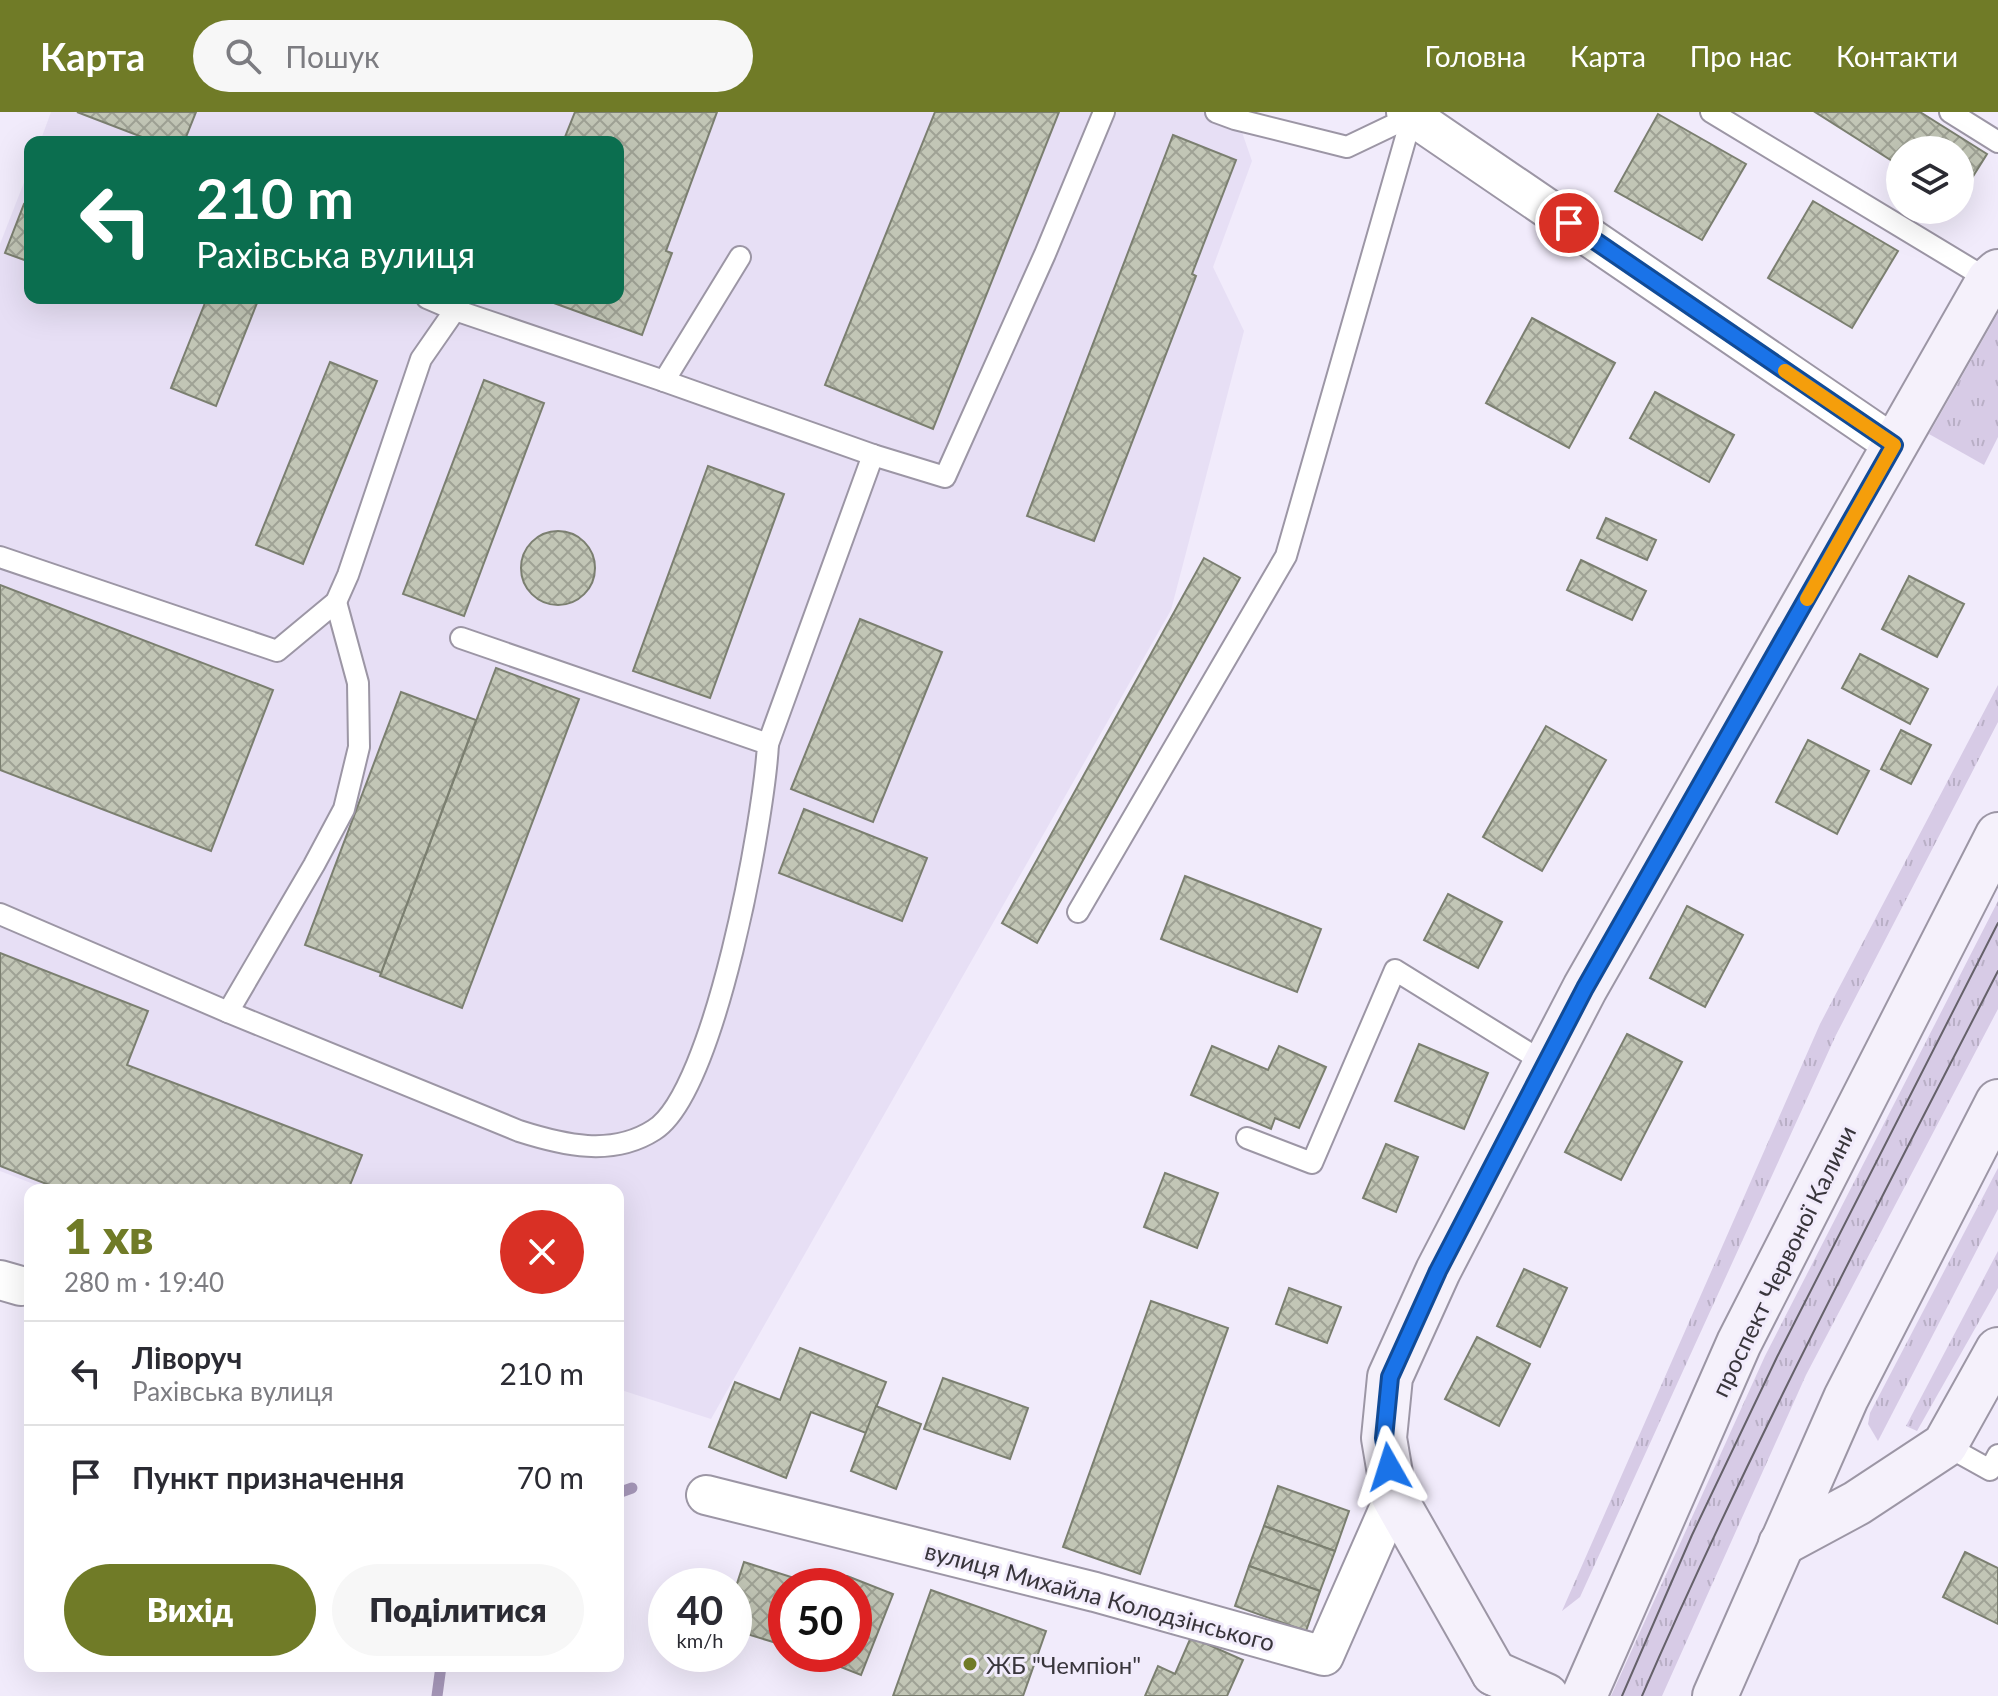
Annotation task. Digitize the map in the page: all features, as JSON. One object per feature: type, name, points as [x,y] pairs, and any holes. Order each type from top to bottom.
[{"type":"main road","points":[[1546,1696],[1488,1684],[1394,1497],[1384,1438],[1390,1377],[1438,1271],[1585,988],[1894,445],[1994,276]]},
{"type":"main road","name":"проспект Червоної Калини","points":[[1584,1696],[1739,1343],[1998,835]]},
{"type":"main road","points":[[1715,1696],[1846,1398],[1998,1102]]},
{"type":"main road","points":[[1781,1544],[1857,1503],[1945,1445],[1998,1350]]},
{"type":"street","points":[[1409,114],[1894,445]]},
{"type":"street","name":"вулиця Михайла Колодзінського","points":[[706,1495],[1095,1592],[1324,1656],[1394,1497]]},
{"type":"lane","points":[[441,304],[873,455],[945,477],[1045,254],[1104,112]]},
{"type":"lane","points":[[1216,112],[1347,147],[1409,114]]},
{"type":"lane","points":[[1711,112],[1994,276]]},
{"type":"lane","points":[[1950,112],[1998,142]]},
{"type":"lane","points":[[1078,912],[1286,556],[1409,114]]},
{"type":"lane","points":[[664,381],[740,257]]},
{"type":"lane","points":[[0,557],[277,651],[336,602],[348,575],[421,359],[455,310]]},
{"type":"lane","points":[[0,914],[228,1012],[519,1131],[581,1146],[609,1146],[635,1141],[657,1129],[676,1109],[691,1080],[705,1041],[748,881],[766,781],[768,744],[873,455]]},
{"type":"lane","points":[[228,1012],[344,809],[359,747],[358,683],[336,602]]},
{"type":"lane","points":[[461,638],[768,744]]},
{"type":"lane","points":[[1247,1138],[1312,1163],[1395,970],[1545,1063]]},
{"type":"lane","points":[[1945,1445],[1990,1470],[1998,1455]]},
{"type":"shaded area","points":[[51,112],[1235,112],[1252,161],[1213,267],[1244,331],[1171,610],[711,1419],[624,1391],[624,1184],[34,1184],[0,1171],[0,244],[24,182],[24,304],[624,304],[624,136],[42,136]]},
{"type":"green space","points":[[1998,313],[1998,437],[1984,465],[1929,434]]},
{"type":"green space","points":[[1998,685],[1998,722],[1836,1035],[1580,1597],[1562,1611],[1820,1024]]},
{"type":"green space","points":[[1998,901],[1998,1009],[1806,1375],[1662,1696],[1611,1696],[1765,1356]]},
{"type":"green space","points":[[1998,1168],[1998,1209],[1878,1441],[1868,1424],[1870,1413]]},
{"type":"green space","points":[[1998,1251],[1998,1288],[1917,1431],[1906,1426]]},
{"type":"building","points":[[77,112],[196,112],[186,136],[139,136]]},
{"type":"building","points":[[575,112],[717,112],[666,251],[672,253],[642,335],[557,304],[624,304],[624,136],[565,136]]},
{"type":"building","points":[[935,112],[1059,112],[933,429],[825,385]]},
{"type":"building","points":[[1815,112],[1920,112],[1958,136],[1886,136],[1886,157]]},
{"type":"building","points":[[1658,114],[1746,164],[1702,240],[1615,191]]},
{"type":"building","points":[[1173,135],[1236,160],[1192,274],[1196,276],[1094,541],[1027,516]]},
{"type":"building","points":[[1974,146],[1987,154],[1974,175]]},
{"type":"building","points":[[1813,201],[1898,251],[1852,328],[1768,278]]},
{"type":"building","points":[[24,204],[24,260],[5,253]]},
{"type":"building","points":[[205,304],[257,304],[216,406],[171,388]]},
{"type":"building","points":[[1532,318],[1615,363],[1569,448],[1486,403]]},
{"type":"building","points":[[330,362],[377,381],[303,564],[256,545]]},
{"type":"building","points":[[484,380],[544,403],[464,616],[403,594]]},
{"type":"building","points":[[1655,392],[1734,435],[1709,482],[1630,438]]},
{"type":"building","points":[[708,466],[784,494],[710,698],[633,671]]},
{"type":"building","points":[[1606,518],[1656,540],[1647,560],[1597,538]]},
{"type":"building","points":[[558,531],[579,537],[589,547],[595,568],[589,589],[579,599],[558,605],[537,599],[527,589],[521,568],[527,547],[537,537]]},
{"type":"building","points":[[1204,558],[1240,578],[1037,943],[1002,923]]},
{"type":"building","points":[[1581,560],[1646,591],[1632,620],[1567,590]]},
{"type":"building","points":[[1909,576],[1964,604],[1937,657],[1882,629]]},
{"type":"building","points":[[0,585],[273,690],[211,851],[0,770]]},
{"type":"building","points":[[860,619],[942,652],[873,822],[791,789]]},
{"type":"building","points":[[1860,654],[1928,689],[1910,724],[1842,688]]},
{"type":"building","points":[[496,668],[579,699],[462,1008],[380,976]]},
{"type":"building","points":[[401,692],[476,720],[381,973],[305,945]]},
{"type":"building","points":[[1546,726],[1606,760],[1542,871],[1483,837]]},
{"type":"building","points":[[1901,730],[1931,745],[1911,784],[1881,769]]},
{"type":"building","points":[[1808,740],[1869,771],[1837,834],[1776,802]]},
{"type":"building","points":[[804,809],[927,858],[902,921],[779,873]]},
{"type":"building","points":[[1185,876],[1321,929],[1297,992],[1161,939]]},
{"type":"building","points":[[1448,894],[1502,922],[1478,968],[1424,940]]},
{"type":"building","points":[[1687,906],[1743,935],[1705,1007],[1650,978]]},
{"type":"building","points":[[0,953],[148,1011],[127,1065],[362,1155],[350,1184],[46,1184],[0,1166]]},
{"type":"building","points":[[1627,1034],[1682,1062],[1621,1180],[1565,1152]]},
{"type":"building","points":[[1419,1044],[1488,1073],[1464,1129],[1395,1101]]},
{"type":"building","points":[[1212,1046],[1268,1070],[1279,1046],[1326,1067],[1299,1128],[1275,1118],[1271,1129],[1191,1095]]},
{"type":"building","points":[[1386,1144],[1418,1157],[1396,1212],[1363,1198]]},
{"type":"building","points":[[1165,1173],[1218,1193],[1197,1248],[1144,1227]]},
{"type":"building","points":[[1524,1269],[1567,1288],[1540,1347],[1497,1326]]},
{"type":"building","points":[[1289,1288],[1341,1307],[1327,1343],[1276,1324]]},
{"type":"building","points":[[1151,1301],[1228,1328],[1140,1574],[1063,1547]]},
{"type":"building","points":[[1477,1337],[1530,1364],[1499,1426],[1445,1399]]},
{"type":"building","points":[[800,1348],[886,1382],[866,1433],[811,1412],[786,1478],[709,1447],[735,1382],[780,1400]]},
{"type":"building","points":[[943,1378],[1028,1408],[1010,1459],[924,1429]]},
{"type":"building","points":[[876,1406],[921,1424],[896,1489],[851,1471]]},
{"type":"building","points":[[1278,1486],[1349,1511],[1335,1551],[1264,1526]]},
{"type":"building","points":[[1264,1526],[1335,1551],[1320,1591],[1249,1566]]},
{"type":"building","points":[[1965,1552],[1998,1568],[1998,1624],[1943,1597]]},
{"type":"building","points":[[744,1562],[768,1570],[768,1640],[752,1636],[752,1568],[742,1568]]},
{"type":"building","points":[[1249,1566],[1320,1591],[1306,1631],[1235,1606]]},
{"type":"building","points":[[872,1586],[893,1594],[872,1647]]},
{"type":"building","name":"ЖБ \"Чемпіон\"","points":[[931,1590],[1046,1631],[1023,1696],[893,1696]]},
{"type":"building","points":[[1191,1637],[1243,1660],[1227,1696],[1145,1696],[1158,1666],[1175,1674]]},
{"type":"waterway","points":[[624,1491],[632,1488]]},
{"type":"waterway","points":[[437,1696],[440,1672]]},
{"type":"tram line","points":[[1622,1696],[1692,1535],[1777,1357],[1998,923]]},
{"type":"tram line","points":[[1642,1696],[1769,1421],[1998,971]]},
{"type":"slow traffic","points":[[1785,371],[1894,445],[1807,599]]},
{"type":"place","name":"ЖБ \"Чемпіон\"","points":[[970,1664]]},
{"type":"route","points":[[1389,1467],[1384,1438],[1390,1377],[1438,1271],[1585,988],[1894,445],[1569,223]]}]
